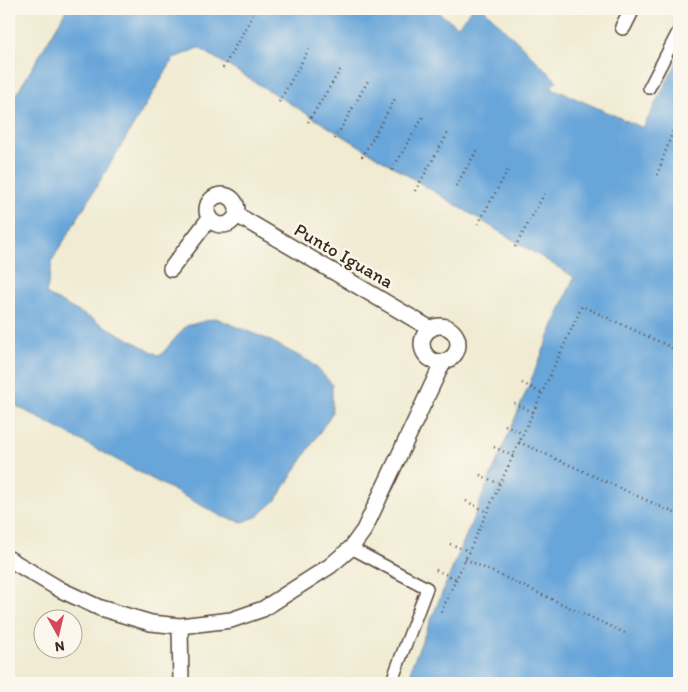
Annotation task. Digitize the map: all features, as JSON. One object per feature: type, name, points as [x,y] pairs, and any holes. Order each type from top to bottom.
[{"type":"street","points":[[623,27],[632,9]]},
{"type":"street","points":[[649,88],[679,30]]},
{"type":"street","name":"Punto Iguana","points":[[171,269],[209,219],[207,214],[208,204],[214,197],[219,195],[230,197],[237,204],[237,215],[431,329]]},
{"type":"street","points":[[209,219],[215,224],[226,225],[231,223],[237,215]]},
{"type":"street","points":[[443,327],[449,329],[457,339],[457,351],[449,360],[443,362],[431,359],[423,350],[424,337],[431,329],[443,327]]},
{"type":"street","points":[[9,560],[61,590],[100,608],[151,623],[180,626],[231,620],[263,609],[330,566],[352,548],[364,530],[443,362]]},
{"type":"street","points":[[352,548],[427,588],[393,678],[395,683]]},
{"type":"street","points":[[180,626],[181,683]]},
{"type":"path","points":[[223,68],[253,15]]},
{"type":"path","points":[[279,102],[309,49]]},
{"type":"path","points":[[308,122],[342,67]]},
{"type":"path","points":[[335,139],[368,81]]},
{"type":"path","points":[[362,157],[395,100]]},
{"type":"path","points":[[657,175],[679,114]]},
{"type":"path","points":[[392,170],[422,116]]},
{"type":"path","points":[[415,191],[448,133]]},
{"type":"path","points":[[456,186],[477,150]]},
{"type":"path","points":[[478,224],[509,168]]},
{"type":"path","points":[[515,247],[546,191]]},
{"type":"path","points":[[441,612],[582,306],[679,351]]},
{"type":"path","points":[[522,383],[542,393]]},
{"type":"path","points":[[514,402],[533,412]]},
{"type":"path","points":[[504,425],[523,434]]},
{"type":"path","points":[[519,442],[679,515]]},
{"type":"path","points":[[494,447],[513,456]]},
{"type":"path","points":[[480,475],[500,484]]},
{"type":"path","points":[[466,501],[487,512]]},
{"type":"path","points":[[450,544],[469,551]]},
{"type":"path","points":[[465,559],[627,634]]},
{"type":"path","points":[[436,570],[456,579]]},
{"type":"water","points":[[67,9],[433,9],[458,26],[472,9],[484,9],[557,81],[550,87],[643,128],[679,58],[679,683],[413,683],[411,675],[412,665],[574,277],[199,48],[174,58],[53,259],[46,294],[160,356],[186,326],[216,318],[267,339],[312,363],[332,384],[332,413],[276,500],[258,516],[243,522],[223,517],[9,402],[9,107]]}]
